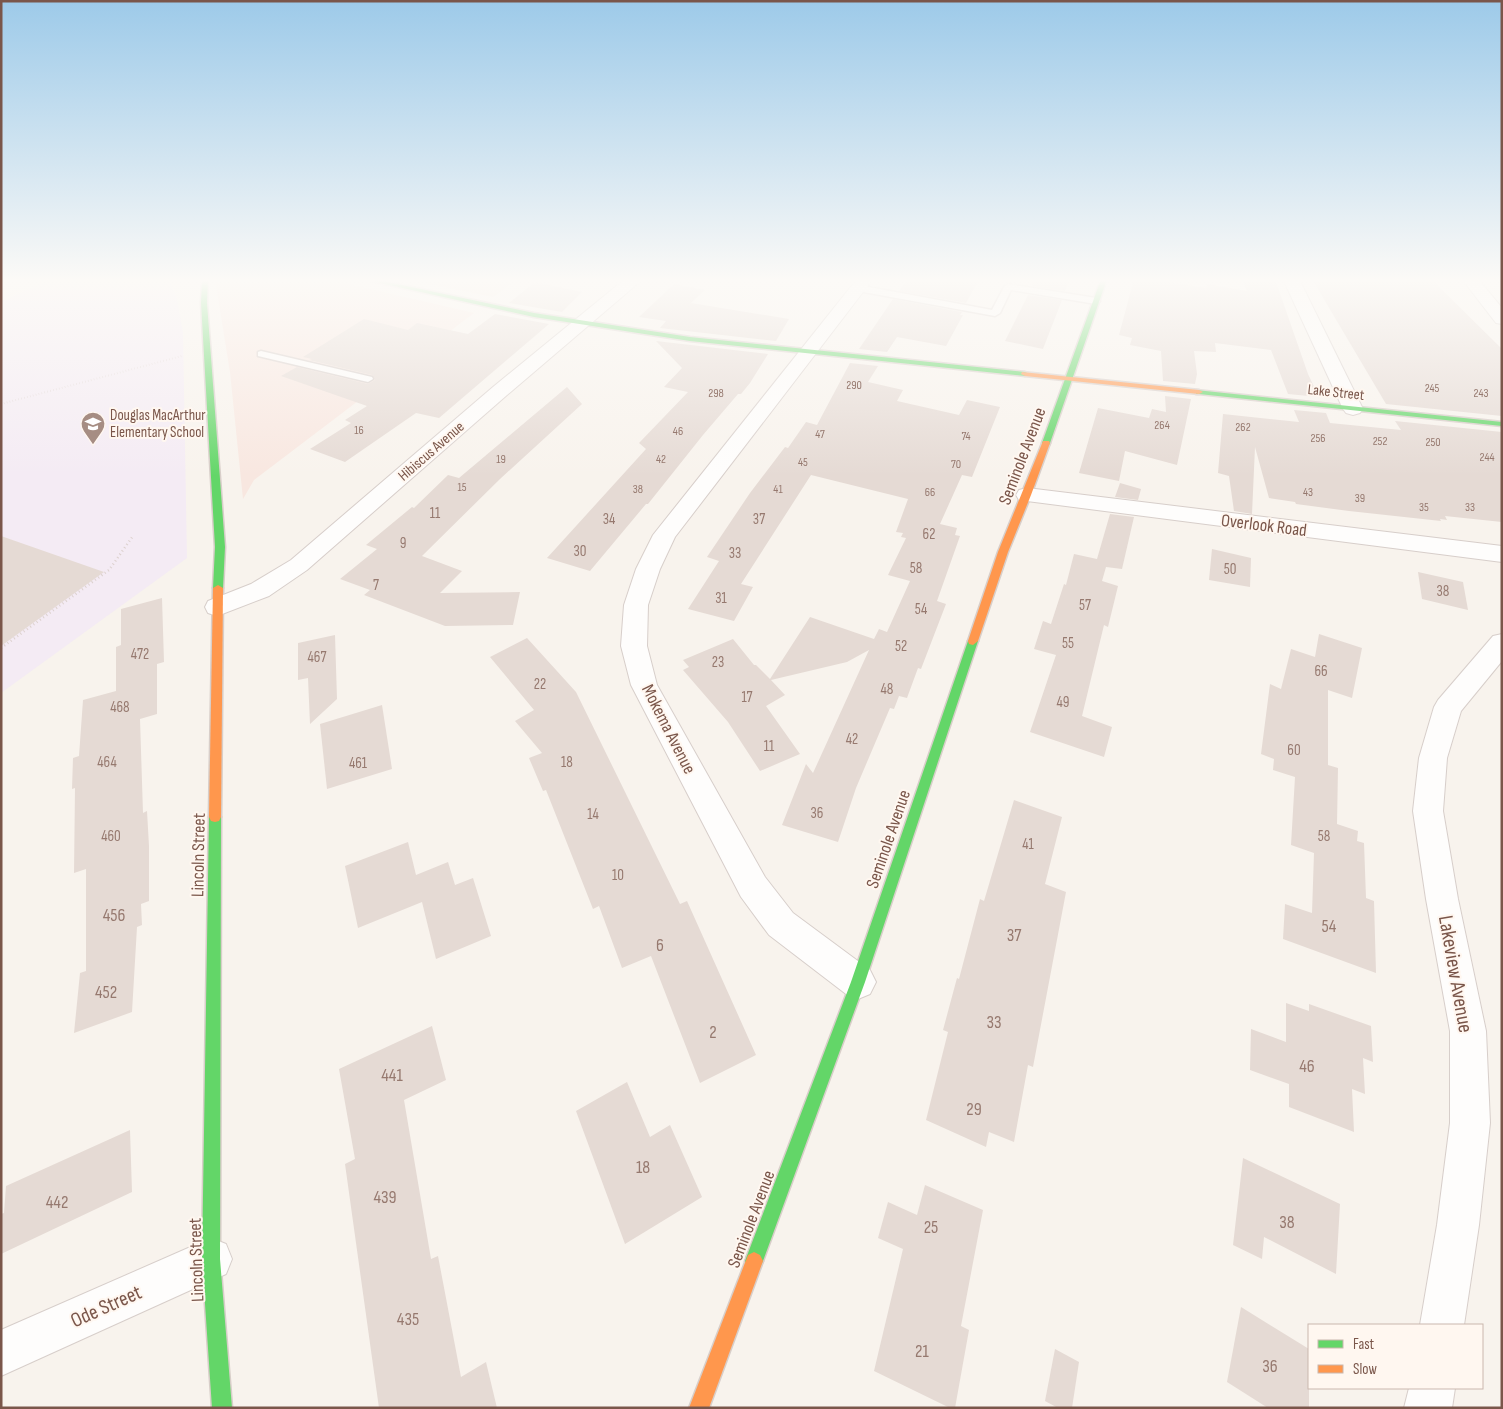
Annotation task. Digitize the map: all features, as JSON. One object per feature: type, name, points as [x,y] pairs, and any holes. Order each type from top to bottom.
[{"type":"street","name":"Lincoln Street","points":[[207,345],[220,547],[217,607],[211,1259],[222,1408]]},
{"type":"street","name":"Hibiscus Avenue","points":[[217,607],[260,590],[299,565],[500,391],[557,345]]},
{"type":"street","name":"Lake Street","points":[[750,345],[1502,424]]},
{"type":"street","name":"Mokema Avenue","points":[[814,345],[664,535],[648,569],[636,606],[634,646],[644,685],[753,887],[781,924],[858,982]]},
{"type":"street","name":"Seminole Avenue","points":[[699,1408],[858,982],[1003,552],[1027,495],[1081,345]]},
{"type":"street","points":[[1323,345],[1353,408]]},
{"type":"street","name":"Overlook Road","points":[[1027,495],[1502,554]]},
{"type":"street","name":"Lakeview Avenue","points":[[1442,1324],[1458,1225],[1470,1123],[1468,1031],[1442,899],[1428,811],[1433,758],[1448,707],[1502,643]]},
{"type":"street","name":"Ode Street","points":[[1,1353],[211,1259]]},
{"type":"street","points":[[1428,1408],[1432,1389]]},
{"type":"lane","points":[[261,354],[368,379]]},
{"type":"path","points":[[1,404],[188,354]]},
{"type":"path","points":[[1,648],[109,570],[133,536]]},
{"type":"shaded area","name":"Douglas MacArthur Elementary School","points":[[1,345],[183,345],[187,558],[1,693]]},
{"type":"shaded area","points":[[226,345],[432,345],[254,480],[243,499]]},
{"type":"building","points":[[323,345],[525,345],[439,418],[416,413],[345,462],[310,449],[351,423],[345,420],[367,406],[281,376],[297,367],[368,384],[375,380],[372,375],[303,357]]},
{"type":"building","points":[[660,345],[688,345],[768,354],[741,394],[738,394],[703,435],[648,504],[646,504],[590,571],[547,558],[646,449],[639,443],[688,392],[664,387],[682,368]]},
{"type":"building","points":[[862,345],[892,345],[887,352],[859,349]]},
{"type":"building","points":[[1023,345],[1045,345],[1043,349]]},
{"type":"building","points":[[1130,345],[1215,345],[1216,352],[1194,351],[1197,374],[1195,384],[1163,381],[1161,351]]},
{"type":"building","points":[[1229,345],[1298,345],[1308,374],[1319,397],[1288,394],[1271,350]]},
{"type":"building","points":[[1351,345],[1498,345],[1502,349],[1502,416],[1386,404]]},
{"type":"building","points":[[850,363],[878,366],[868,382],[903,390],[897,401],[959,415],[967,400],[1000,407],[972,477],[962,475],[940,524],[957,528],[955,535],[960,536],[937,601],[946,604],[921,669],[918,668],[907,698],[899,696],[894,709],[890,708],[856,788],[838,842],[782,825],[806,764],[813,773],[869,650],[847,662],[771,680],[785,695],[766,706],[800,754],[760,771],[728,722],[683,670],[689,667],[683,660],[733,639],[754,665],[770,679],[810,617],[874,639],[879,629],[887,632],[910,581],[888,575],[906,538],[901,537],[903,533],[896,532],[908,499],[811,475],[741,584],[753,587],[734,621],[688,609],[719,561],[707,557],[750,493],[785,447],[788,448],[806,422],[817,425]]},
{"type":"building","points":[[567,387],[582,404],[500,479],[422,556],[462,571],[440,593],[520,592],[513,625],[445,626],[364,595],[370,590],[340,579],[377,549],[366,545],[412,507],[414,508],[448,475],[459,478]]},
{"type":"building","points":[[1165,396],[1191,399],[1177,465],[1125,451],[1119,481],[1079,473],[1098,408],[1149,418],[1152,409],[1166,412]]},
{"type":"building","points":[[1294,410],[1326,413],[1330,423],[1401,430],[1395,421],[1502,432],[1502,522],[1445,516],[1447,520],[1440,519],[1441,521],[1296,504],[1295,502],[1269,498],[1255,447],[1252,514],[1234,511],[1229,476],[1218,473],[1223,414],[1299,422]]},
{"type":"building","points":[[1120,483],[1141,489],[1138,500],[1115,497]]},
{"type":"building","points":[[1110,514],[1134,517],[1122,569],[1106,567],[1102,581],[1118,586],[1108,627],[1104,625],[1082,716],[1112,727],[1104,757],[1030,732],[1056,655],[1034,649],[1043,621],[1051,624],[1064,584],[1066,585],[1074,554],[1097,559]]},
{"type":"building","points":[[1,536],[104,572],[1,646]]},
{"type":"building","points":[[1212,549],[1251,558],[1250,587],[1209,580]]},
{"type":"building","points":[[1418,572],[1463,582],[1468,610],[1422,599]]},
{"type":"building","points":[[162,598],[164,662],[157,664],[157,714],[140,719],[143,813],[147,811],[149,846],[149,901],[141,904],[142,925],[137,927],[132,1012],[74,1033],[80,973],[86,971],[86,869],[74,873],[75,788],[72,789],[73,758],[79,756],[83,700],[116,691],[116,647],[121,645],[121,609]]},
{"type":"building","points":[[1319,634],[1362,648],[1352,698],[1328,690],[1328,765],[1338,768],[1337,824],[1358,831],[1357,841],[1364,843],[1366,898],[1374,901],[1376,973],[1283,939],[1285,904],[1312,913],[1314,853],[1291,845],[1295,777],[1273,770],[1274,759],[1261,754],[1270,684],[1281,689],[1291,649],[1315,657]]},
{"type":"building","points":[[335,635],[337,699],[310,724],[308,678],[298,680],[298,643]]},
{"type":"building","points":[[527,638],[576,692],[680,904],[687,901],[756,1055],[700,1083],[651,956],[622,968],[599,906],[593,909],[546,790],[543,791],[529,758],[542,753],[515,721],[534,710],[490,657]]},
{"type":"building","points":[[382,705],[392,769],[327,789],[320,724]]},
{"type":"building","points":[[1014,800],[1062,817],[1045,884],[1066,892],[1033,1067],[1028,1065],[1014,1142],[989,1132],[986,1147],[926,1120],[948,1032],[943,1030],[957,978],[959,979],[980,899],[984,901]]},
{"type":"building","points":[[408,842],[416,875],[448,862],[455,885],[473,878],[491,936],[436,959],[422,902],[358,928],[345,866]]},
{"type":"building","points":[[1286,1003],[1309,1011],[1309,1004],[1371,1026],[1373,1062],[1363,1058],[1365,1094],[1352,1089],[1354,1132],[1289,1107],[1289,1084],[1250,1070],[1251,1029],[1286,1042]]},
{"type":"building","points":[[432,1026],[446,1080],[404,1100],[431,1259],[438,1256],[461,1377],[486,1362],[497,1408],[379,1408],[345,1164],[355,1159],[339,1069]]},
{"type":"building","points":[[627,1082],[650,1137],[670,1125],[702,1197],[625,1244],[576,1111]]},
{"type":"building","points":[[130,1130],[132,1192],[1,1254],[1,1214],[4,1213],[6,1186]]},
{"type":"building","points":[[1243,1158],[1340,1204],[1336,1274],[1264,1237],[1262,1259],[1233,1245]]},
{"type":"building","points":[[925,1185],[983,1210],[961,1326],[969,1330],[955,1408],[950,1408],[874,1371],[903,1249],[878,1238],[888,1202],[917,1215]]},
{"type":"building","points":[[1241,1307],[1308,1348],[1309,1408],[1268,1408],[1227,1382]]},
{"type":"building","points":[[1055,1349],[1079,1362],[1072,1408],[1058,1408],[1045,1401]]},
{"type":"traffic: fast","points":[[207,345],[220,547],[218,588]]},
{"type":"traffic: fast","points":[[745,345],[1025,374]]},
{"type":"traffic: fast","points":[[1046,443],[1081,345]]},
{"type":"traffic: fast","points":[[1199,392],[1502,424]]},
{"type":"traffic: fast","points":[[754,1261],[858,982],[973,641]]},
{"type":"traffic: fast","points":[[215,817],[211,1259],[222,1408]]},
{"type":"traffic: slow","points":[[1025,374],[1199,392]]},
{"type":"traffic: slow","points":[[973,641],[1003,552],[1046,443]]},
{"type":"traffic: slow","points":[[215,817],[218,588]]},
{"type":"traffic: slow","points":[[699,1408],[754,1261]]},
{"type":"place","name":"Douglas MacArthur Elementary School","points":[[93,445]]}]
